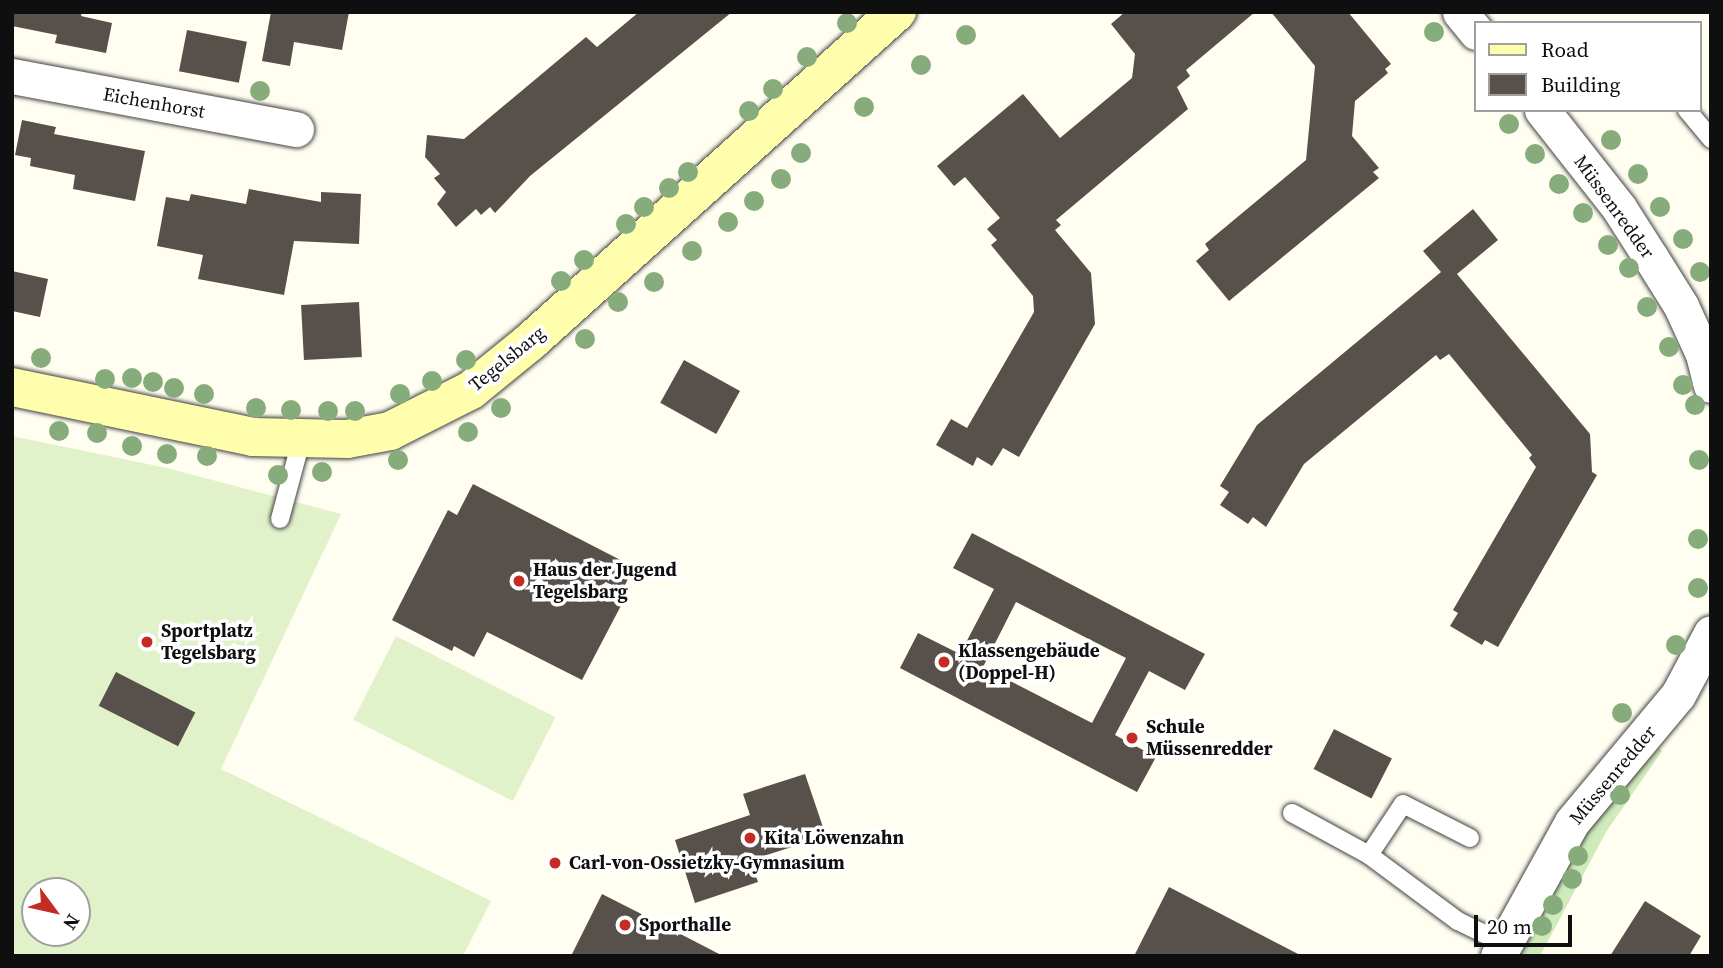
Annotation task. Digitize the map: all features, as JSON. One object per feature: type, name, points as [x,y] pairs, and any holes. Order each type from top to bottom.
[{"type":"street","name":"Tegelsbarg","points":[[12,387],[253,437],[301,441],[390,431],[471,390],[606,278],[736,153],[897,12]]},
{"type":"street","points":[[1460,12],[1474,30]]},
{"type":"street","name":"Eichenhorst","points":[[12,76],[296,129]]},
{"type":"street","name":"Müssenredder","points":[[1544,112],[1619,208],[1681,306],[1708,363]]},
{"type":"street","name":"Müssenredder","points":[[1502,950],[1572,822],[1678,695],[1711,633]]},
{"type":"lane","points":[[1689,112],[1711,139]]},
{"type":"lane","points":[[279,519],[301,441]]},
{"type":"lane","points":[[1368,855],[1403,804],[1470,838]]},
{"type":"lane","points":[[1292,813],[1368,855],[1436,906],[1502,950]]},
{"type":"green space","name":"Sportplatz Tegelsbarg","points":[[12,436],[167,468],[341,514],[221,769],[491,901],[463,956],[12,956]]},
{"type":"green space","points":[[396,636],[555,717],[513,801],[353,720]]},
{"type":"green space","points":[[1659,748],[1662,751],[1606,832],[1540,956],[1515,956],[1582,833]]},
{"type":"building","points":[[12,12],[82,12],[81,16],[112,23],[106,53],[55,43],[57,35],[12,26]]},
{"type":"building","points":[[271,12],[349,12],[342,50],[294,42],[290,66],[262,61]]},
{"type":"building","points":[[639,12],[732,12],[530,176],[495,213],[490,207],[481,215],[476,209],[456,227],[437,204],[446,192],[434,178],[440,174],[425,157],[427,135],[464,139],[586,37],[597,47]]},
{"type":"building","points":[[1125,12],[1255,12],[1186,70],[1190,76],[1177,87],[1188,109],[1056,220],[1061,225],[1055,230],[1091,273],[1095,324],[1019,457],[1003,448],[992,466],[977,457],[973,466],[936,445],[951,419],[967,428],[1034,312],[1033,296],[991,245],[997,240],[987,229],[1000,218],[965,177],[954,186],[937,166],[1023,94],[1060,138],[1132,78],[1135,54],[1111,24]]},
{"type":"building","points":[[1271,12],[1348,12],[1391,64],[1385,69],[1388,73],[1355,101],[1352,136],[1379,168],[1373,172],[1379,178],[1229,301],[1196,261],[1209,250],[1205,244],[1306,160],[1315,66]]},
{"type":"building","points":[[187,30],[247,42],[239,83],[179,71]]},
{"type":"building","points":[[22,120],[56,127],[54,134],[145,151],[135,201],[73,189],[75,175],[30,166],[31,158],[15,155]]},
{"type":"building","points":[[249,189],[321,202],[321,192],[361,194],[359,244],[294,241],[284,295],[198,279],[203,255],[157,246],[166,197],[189,201],[191,194],[246,204]]},
{"type":"building","points":[[1473,209],[1498,240],[1457,274],[1590,434],[1592,472],[1597,475],[1498,647],[1485,640],[1482,645],[1450,626],[1458,613],[1453,610],[1536,467],[1529,458],[1532,455],[1449,354],[1440,360],[1436,355],[1304,464],[1266,527],[1253,517],[1248,524],[1220,505],[1229,492],[1220,486],[1257,425],[1441,272],[1423,251]]},
{"type":"building","points":[[12,271],[48,279],[40,317],[12,311]]},
{"type":"building","points":[[359,302],[362,357],[304,360],[301,305]]},
{"type":"building","points":[[684,360],[740,391],[716,434],[660,403]]},
{"type":"building","name":"Haus der Jugend Tegelsbarg","points":[[473,484],[634,567],[620,595],[625,598],[582,680],[487,632],[474,657],[454,646],[452,651],[392,620],[448,510],[457,515]]},
{"type":"building","name":"Klassengebäude (Doppel-H)","points":[[972,533],[1205,654],[1185,690],[1149,671],[1115,735],[1156,757],[1137,792],[900,668],[918,633],[960,654],[994,589],[953,568]],"holes":[[[1016,602],[1126,658],[1092,723],[983,667]]]},
{"type":"building","points":[[116,672],[195,712],[178,746],[99,706]]},
{"type":"building","points":[[1334,729],[1392,759],[1371,799],[1314,769]]},
{"type":"building","name":"Kita Löwenzahn","points":[[805,774],[826,836],[751,860],[758,882],[695,903],[675,840],[750,815],[743,794]]},
{"type":"building","points":[[1169,887],[1302,956],[1134,956]]},
{"type":"building","name":"Sporthalle","points":[[602,894],[667,927],[723,956],[571,956]]},
{"type":"building","points":[[1645,901],[1701,936],[1689,956],[1610,956]]},
{"type":"place","name":"Haus der Jugend Tegelsbarg","points":[[519,581]]},
{"type":"place","name":"Sportplatz Tegelsbarg","points":[[147,642]]},
{"type":"place","name":"Klassengebäude (Doppel-H)","points":[[944,662]]},
{"type":"place","name":"Schule Müssenredder","points":[[1132,738]]},
{"type":"place","name":"Kita Löwenzahn","points":[[750,838]]},
{"type":"place","name":"Carl-von-Ossietzky-Gymnasium","points":[[555,863]]},
{"type":"place","name":"Sporthalle","points":[[625,925]]}]
